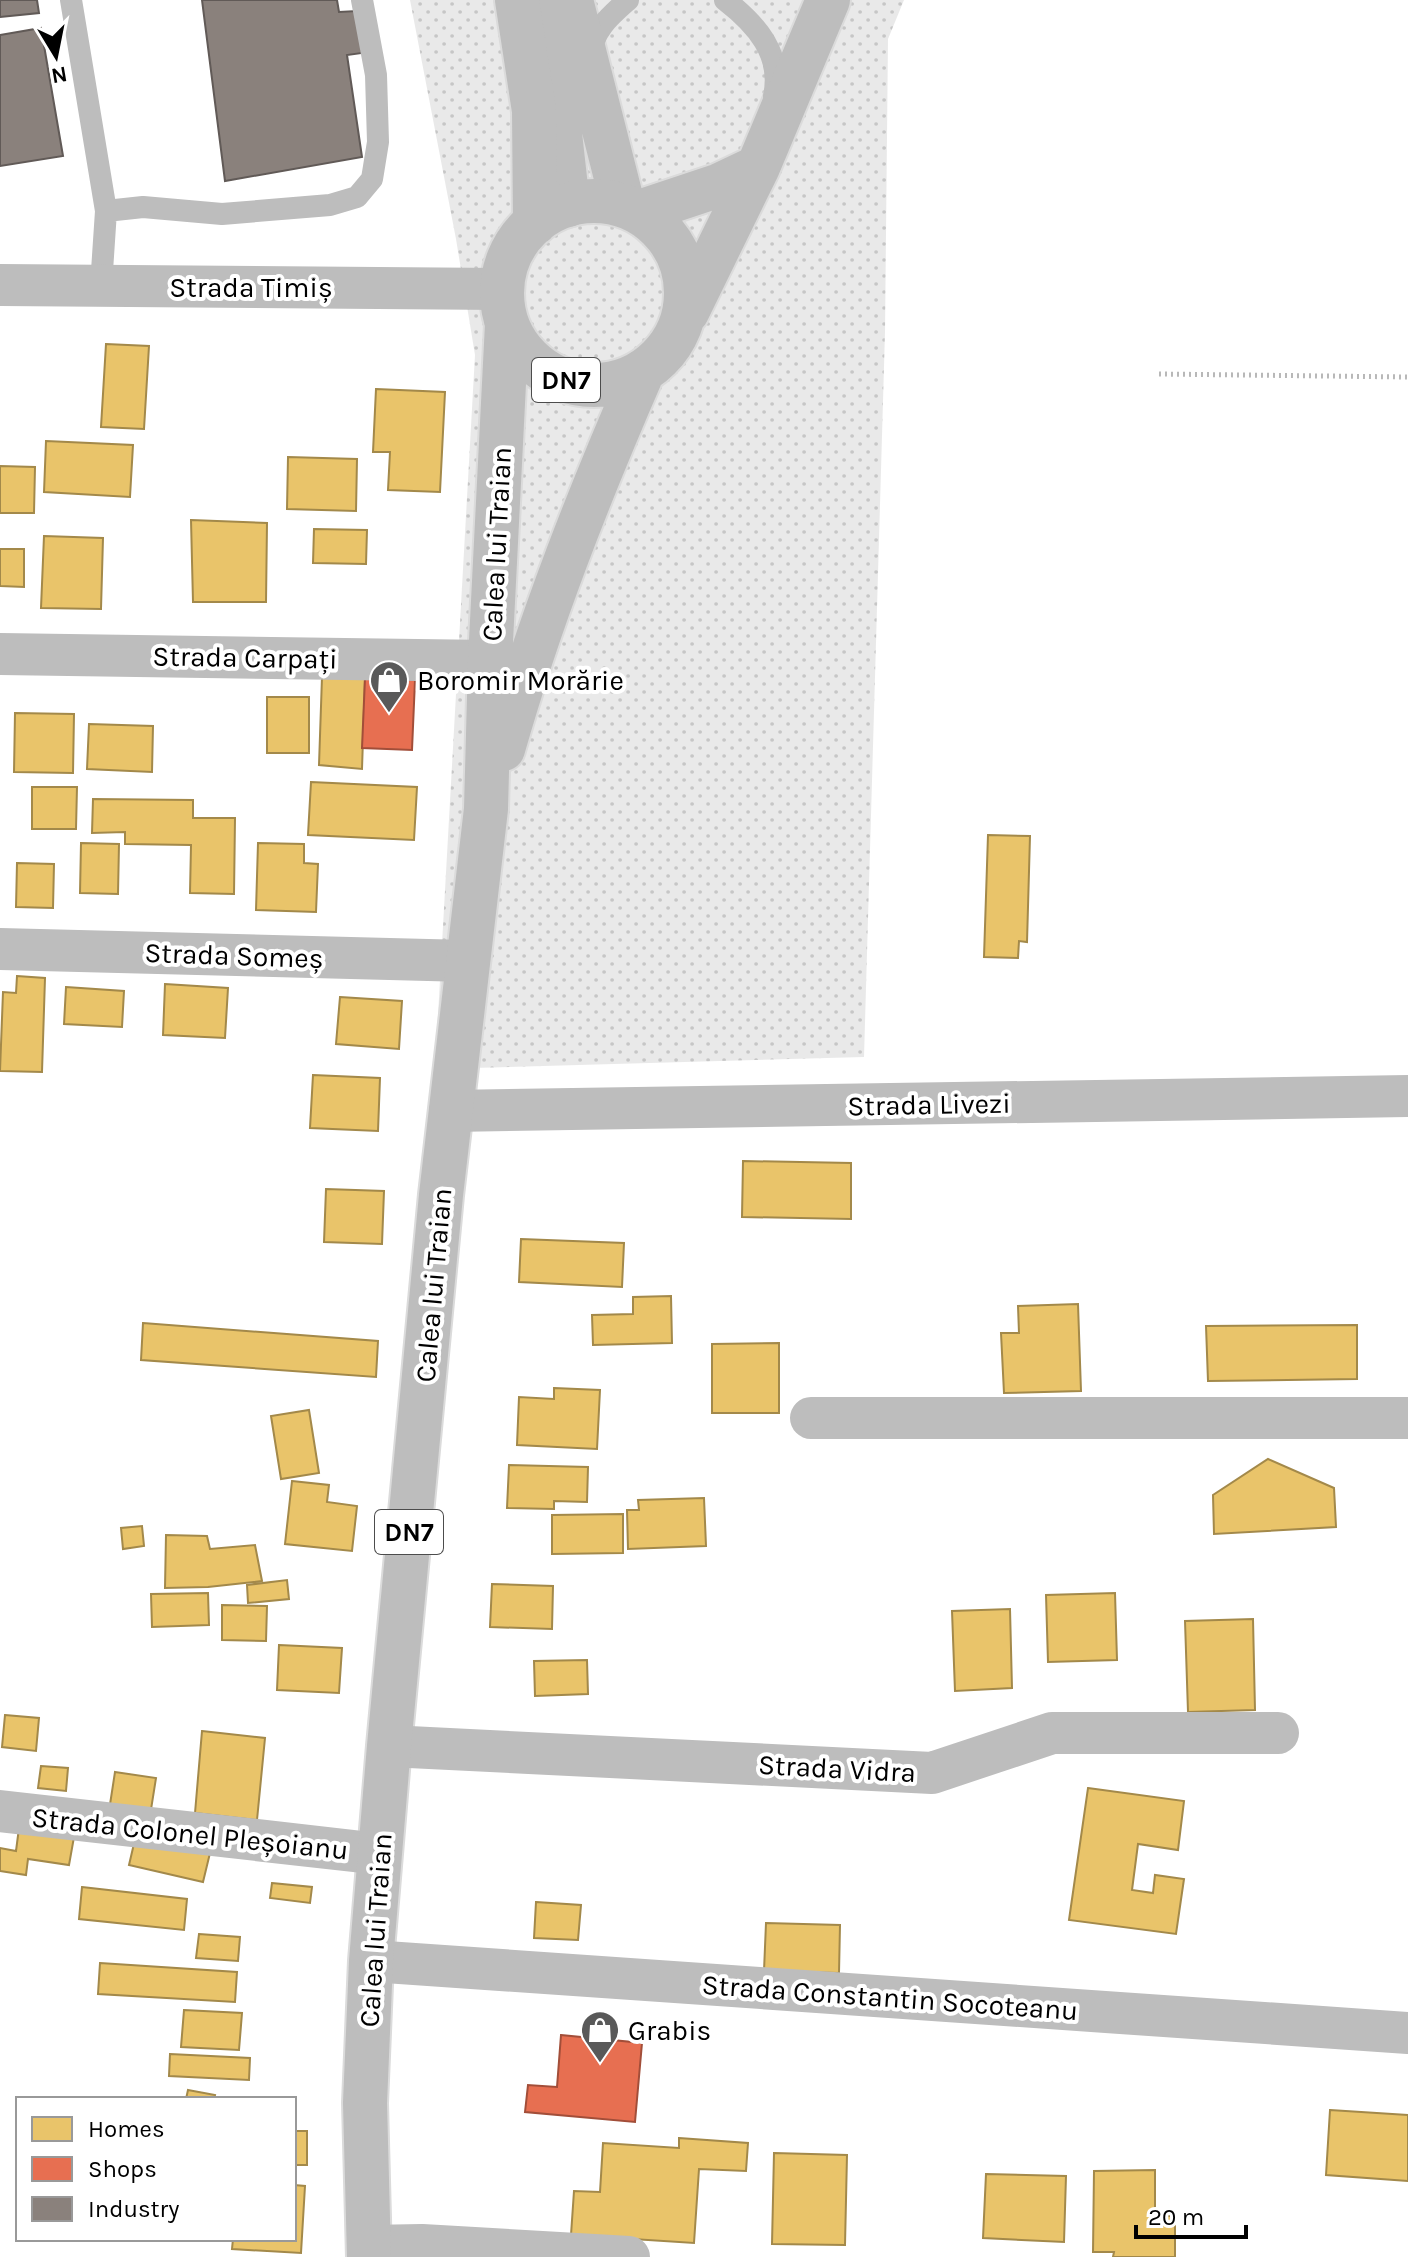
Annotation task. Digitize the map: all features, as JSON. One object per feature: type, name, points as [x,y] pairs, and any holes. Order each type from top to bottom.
[{"type":"main road","points":[[517,0],[552,214]]},
{"type":"main road","points":[[545,0],[552,214]]},
{"type":"main road","points":[[571,0],[588,72],[631,209]]},
{"type":"main road","name":"DN7","points":[[552,214],[518,242],[506,264],[505,307],[520,348],[539,367],[564,380],[591,385],[618,382],[643,371],[666,351],[681,325],[758,167],[791,59],[828,0]]},
{"type":"main road","points":[[552,214],[596,201],[631,209],[720,185],[758,167]]},
{"type":"main road","name":"DN7","points":[[631,209],[660,228],[675,249],[685,273],[687,299],[681,325]]},
{"type":"main road","name":"Calea lui Traian","points":[[368,2252],[365,2103],[371,1961],[450,1111],[486,809],[505,307]]},
{"type":"main road","name":"DN7","points":[[486,809],[516,703],[560,573],[605,457],[643,371]]},
{"type":"street","name":"Strada Timiș","points":[[0,285],[101,286],[505,307]]},
{"type":"street","name":"Strada Carpați","points":[[0,654],[490,661]]},
{"type":"street","name":"Strada Someș","points":[[0,949],[467,961]]},
{"type":"street","name":"Strada Livezi","points":[[450,1111],[1408,1096]]},
{"type":"street","points":[[811,1418],[1408,1418]]},
{"type":"street","name":"Strada Vidra","points":[[389,1746],[932,1773],[1052,1733],[1278,1733]]},
{"type":"street","name":"Strada Colonel Pleșoianu","points":[[0,1811],[380,1854]]},
{"type":"street","name":"Strada Constantin Socoteanu","points":[[371,1961],[1408,2033]]},
{"type":"street","name":"Calea lui Traian","points":[[368,2252],[422,2245],[629,2257]]},
{"type":"lane","points":[[71,0],[106,211],[101,286]]},
{"type":"lane","points":[[106,211],[143,207],[222,214],[330,205],[357,197],[372,179],[378,142],[376,75],[362,0]]},
{"type":"lane","points":[[588,72],[592,43],[604,21],[628,0]]},
{"type":"lane","points":[[725,0],[791,59]]},
{"type":"path","points":[[1159,374],[1408,377]]},
{"type":"shaded area","points":[[410,0],[904,0],[888,39],[885,332],[864,1057],[435,1069],[475,355]]},
{"type":"building: Homes","points":[[106,344],[149,346],[144,429],[101,427]]},
{"type":"building: Homes","points":[[376,389],[445,392],[440,492],[388,490],[390,452],[373,452]]},
{"type":"building: Homes","points":[[46,441],[133,445],[130,497],[44,492]]},
{"type":"building: Homes","points":[[288,457],[357,459],[356,511],[287,509]]},
{"type":"building: Homes","points":[[0,466],[35,467],[34,513],[0,513]]},
{"type":"building: Homes","points":[[191,520],[267,523],[266,602],[193,602]]},
{"type":"building: Homes","points":[[314,529],[367,530],[366,564],[313,563]]},
{"type":"building: Homes","points":[[44,536],[103,538],[101,609],[41,608]]},
{"type":"building: Homes","points":[[0,549],[24,549],[24,587],[0,586]]},
{"type":"building: Homes","points":[[322,677],[365,678],[362,769],[319,765]]},
{"type":"building: Homes","points":[[267,697],[309,697],[309,753],[267,753]]},
{"type":"building: Homes","points":[[15,713],[74,714],[73,773],[14,772]]},
{"type":"building: Homes","points":[[89,724],[153,726],[152,772],[87,769]]},
{"type":"building: Homes","points":[[311,782],[417,787],[414,840],[308,835]]},
{"type":"building: Homes","points":[[32,787],[77,787],[76,829],[32,829]]},
{"type":"building: Homes","points":[[93,799],[193,800],[193,818],[235,818],[234,894],[190,893],[191,845],[125,844],[125,832],[92,833]]},
{"type":"building: Homes","points":[[988,835],[1030,836],[1027,942],[1019,941],[1018,958],[984,957]]},
{"type":"building: Homes","points":[[81,843],[119,844],[118,894],[80,893]]},
{"type":"building: Homes","points":[[258,843],[304,844],[304,863],[318,864],[316,912],[256,910]]},
{"type":"building: Homes","points":[[17,863],[54,864],[53,908],[16,907]]},
{"type":"building: Homes","points":[[17,976],[45,978],[42,1072],[0,1071],[3,992],[16,993]]},
{"type":"building: Homes","points":[[165,984],[228,988],[225,1038],[163,1035]]},
{"type":"building: Homes","points":[[66,987],[124,991],[122,1027],[64,1024]]},
{"type":"building: Homes","points":[[340,997],[402,1001],[399,1049],[336,1044]]},
{"type":"building: Homes","points":[[313,1075],[380,1078],[378,1131],[310,1128]]},
{"type":"building: Homes","points":[[743,1161],[851,1163],[851,1219],[742,1217]]},
{"type":"building: Homes","points":[[326,1189],[384,1191],[382,1244],[324,1242]]},
{"type":"building: Homes","points":[[521,1239],[624,1243],[622,1287],[519,1282]]},
{"type":"building: Homes","points":[[671,1296],[672,1343],[593,1345],[592,1315],[633,1314],[633,1297]]},
{"type":"building: Homes","points":[[1078,1304],[1081,1391],[1004,1393],[1001,1333],[1019,1333],[1018,1306]]},
{"type":"building: Homes","points":[[143,1323],[378,1341],[376,1377],[141,1360]]},
{"type":"building: Homes","points":[[1357,1325],[1357,1379],[1208,1381],[1206,1326]]},
{"type":"building: Homes","points":[[779,1343],[779,1413],[712,1413],[712,1344]]},
{"type":"building: Homes","points":[[554,1388],[600,1390],[597,1449],[517,1445],[519,1397],[554,1399]]},
{"type":"building: Homes","points":[[309,1410],[319,1473],[281,1479],[271,1416]]},
{"type":"building: Homes","points":[[1268,1459],[1334,1488],[1336,1527],[1214,1534],[1213,1495]]},
{"type":"building: Homes","points":[[509,1465],[588,1467],[587,1502],[554,1501],[554,1509],[507,1508]]},
{"type":"building: Homes","points":[[292,1481],[329,1485],[327,1502],[357,1506],[352,1551],[285,1544]]},
{"type":"building: Homes","points":[[704,1498],[706,1546],[628,1549],[627,1510],[639,1510],[638,1500]]},
{"type":"building: Homes","points":[[623,1514],[623,1553],[552,1554],[552,1515]]},
{"type":"building: Homes","points":[[142,1526],[144,1546],[123,1549],[121,1528]]},
{"type":"building: Homes","points":[[166,1535],[207,1536],[210,1549],[255,1545],[262,1581],[165,1588]]},
{"type":"building: Homes","points":[[287,1580],[289,1599],[248,1603],[247,1585]]},
{"type":"building: Homes","points":[[492,1584],[553,1586],[552,1629],[490,1627]]},
{"type":"building: Homes","points":[[208,1593],[209,1625],[152,1627],[151,1594]]},
{"type":"building: Homes","points":[[1115,1593],[1117,1660],[1048,1662],[1046,1595]]},
{"type":"building: Homes","points":[[222,1605],[267,1606],[266,1641],[222,1640]]},
{"type":"building: Homes","points":[[1010,1609],[1012,1688],[955,1691],[952,1611]]},
{"type":"building: Homes","points":[[1253,1619],[1255,1710],[1188,1712],[1185,1621]]},
{"type":"building: Homes","points":[[279,1645],[342,1648],[339,1693],[277,1690]]},
{"type":"building: Homes","points":[[587,1660],[588,1694],[535,1696],[534,1661]]},
{"type":"building: Homes","points":[[5,1715],[39,1718],[36,1751],[2,1747]]},
{"type":"building: Homes","points":[[202,1731],[265,1738],[257,1820],[195,1813]]},
{"type":"building: Homes","points":[[41,1766],[68,1768],[66,1791],[38,1788]]},
{"type":"building: Homes","points":[[115,1772],[156,1778],[150,1816],[109,1811]]},
{"type":"building: Homes","points":[[1088,1788],[1184,1801],[1178,1850],[1138,1844],[1132,1890],[1153,1893],[1155,1875],[1184,1879],[1176,1934],[1069,1920]]},
{"type":"building: Homes","points":[[19,1828],[74,1837],[69,1865],[28,1859],[26,1875],[0,1871],[0,1848],[16,1851]]},
{"type":"building: Homes","points":[[136,1835],[210,1853],[203,1882],[129,1865]]},
{"type":"building: Homes","points":[[272,1883],[312,1887],[310,1903],[270,1898]]},
{"type":"building: Homes","points":[[82,1887],[187,1899],[184,1930],[79,1919]]},
{"type":"building: Homes","points":[[536,1902],[581,1905],[578,1940],[534,1938]]},
{"type":"building: Homes","points":[[766,1923],[840,1925],[839,1973],[764,1971]]},
{"type":"building: Homes","points":[[199,1934],[240,1937],[238,1961],[196,1958]]},
{"type":"building: Homes","points":[[100,1963],[237,1972],[235,2002],[98,1994]]},
{"type":"building: Homes","points":[[184,2010],[242,2013],[239,2050],[181,2047]]},
{"type":"building: Homes","points":[[170,2054],[250,2058],[249,2080],[169,2076]]},
{"type":"building: Homes","points":[[188,2090],[215,2095],[214,2097],[186,2097]]},
{"type":"building: Homes","points":[[1330,2110],[1408,2115],[1408,2181],[1326,2175]]},
{"type":"building: Homes","points":[[296,2131],[307,2131],[307,2165],[296,2165]]},
{"type":"building: Homes","points":[[679,2138],[748,2143],[746,2171],[699,2169],[694,2243],[571,2235],[574,2191],[600,2192],[603,2143],[679,2148]]},
{"type":"building: Homes","points":[[774,2153],[847,2155],[845,2245],[772,2244]]},
{"type":"building: Homes","points":[[1155,2170],[1155,2216],[1175,2216],[1175,2257],[1113,2257],[1114,2252],[1093,2252],[1094,2171]]},
{"type":"building: Homes","points":[[986,2174],[1066,2176],[1064,2242],[983,2238]]},
{"type":"building: Homes","points":[[296,2185],[305,2186],[301,2253],[232,2249],[233,2241],[296,2241]]},
{"type":"building: Shops","name":"Boromir Morărie","points":[[365,678],[415,680],[412,750],[362,748]]},
{"type":"building: Shops","name":"Grabis","points":[[561,2035],[642,2043],[635,2122],[525,2112],[528,2085],[557,2087]]},
{"type":"building: Industry","points":[[0,0],[37,0],[39,13],[0,17]]},
{"type":"building: Industry","points":[[202,0],[337,0],[339,12],[357,11],[362,53],[347,55],[362,157],[225,181]]},
{"type":"building: Industry","points":[[41,28],[63,156],[0,166],[0,35]]},
{"type":"place","name":"Boromir Morărie","points":[[389,714]]},
{"type":"place","name":"Grabis","points":[[600,2064]]}]
